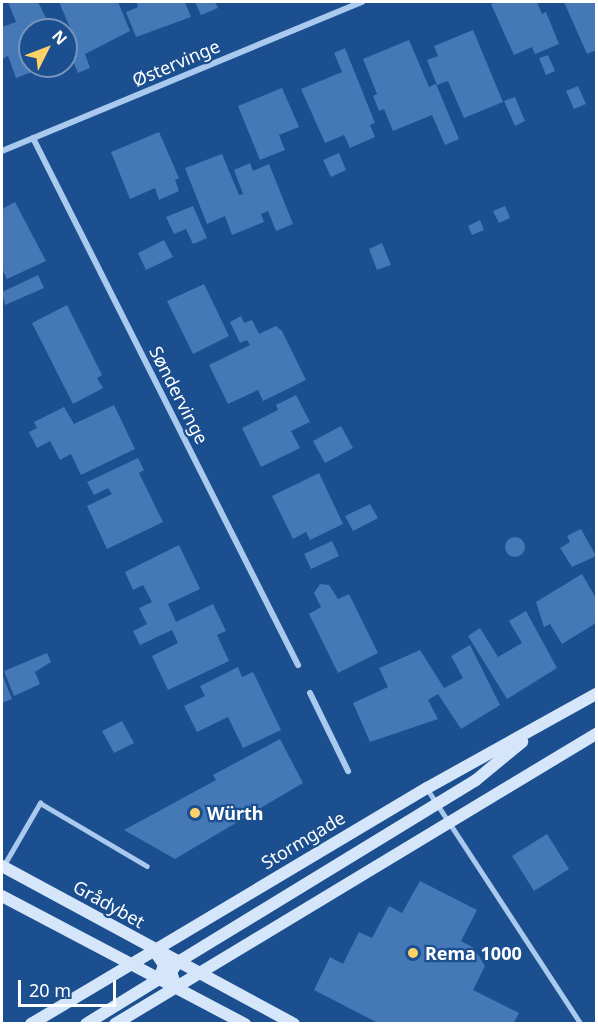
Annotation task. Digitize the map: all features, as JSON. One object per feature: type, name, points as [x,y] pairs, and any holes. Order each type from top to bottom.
[{"type":"street","name":"Østervinge","points":[[2,151],[362,2]]},
{"type":"street","name":"Søndervinge","points":[[33,138],[298,665]]},
{"type":"street","points":[[310,693],[348,771]]},
{"type":"street","name":"Stormgade","points":[[30,1023],[153,948],[427,788],[597,694]]},
{"type":"street","points":[[176,987],[171,972],[178,962],[476,780],[539,728]]},
{"type":"street","points":[[115,1023],[597,734]]},
{"type":"street","name":"Grådybet","points":[[2,868],[294,1023]]},
{"type":"street","points":[[2,896],[245,1023]]},
{"type":"street","points":[[86,1023],[159,979],[164,965],[153,948]]},
{"type":"lane","points":[[427,788],[447,824],[581,1023]]},
{"type":"lane","points":[[2,868],[40,803],[147,866]]},
{"type":"building","points":[[8,2],[38,2],[46,18],[18,18],[18,77],[16,78],[8,56],[2,59],[2,27],[16,22]]},
{"type":"building","points":[[59,2],[118,2],[130,31],[85,54],[90,68],[78,73],[78,18],[66,18]]},
{"type":"building","points":[[136,2],[185,2],[191,17],[136,37],[126,12],[138,7]]},
{"type":"building","points":[[195,2],[215,2],[218,8],[201,15]]},
{"type":"building","points":[[537,2],[542,14],[546,12],[559,44],[535,54],[532,47],[514,55],[491,4]]},
{"type":"building","points":[[564,2],[596,2],[596,50],[587,54]]},
{"type":"building","points":[[473,30],[503,102],[464,118],[448,81],[437,85],[427,60],[438,56],[434,46]]},
{"type":"building","points":[[409,40],[429,87],[436,84],[459,139],[445,145],[432,115],[393,131],[384,109],[379,111],[373,96],[377,94],[363,59]]},
{"type":"building","points":[[345,48],[375,123],[370,125],[375,137],[350,148],[344,135],[325,143],[301,89],[342,72],[334,53]]},
{"type":"building","points":[[548,55],[555,71],[546,75],[539,58]]},
{"type":"building","points":[[578,86],[586,104],[574,109],[566,91]]},
{"type":"building","points":[[282,88],[299,127],[279,135],[285,150],[260,160],[238,106]]},
{"type":"building","points":[[515,97],[525,121],[515,126],[504,101]]},
{"type":"building","points":[[159,132],[179,178],[175,180],[179,191],[159,200],[155,188],[130,199],[111,152]]},
{"type":"building","points":[[339,153],[346,170],[331,177],[323,160]]},
{"type":"building","points":[[222,154],[239,195],[243,194],[234,170],[250,163],[253,171],[269,164],[293,224],[276,231],[268,211],[261,214],[264,222],[232,235],[225,216],[207,224],[185,168]]},
{"type":"building","points":[[15,202],[46,261],[7,279],[2,269],[2,209]]},
{"type":"building","points":[[193,206],[207,238],[193,244],[186,229],[174,234],[166,217]]},
{"type":"building","points":[[505,206],[510,218],[499,223],[493,211]]},
{"type":"building","points":[[480,220],[484,230],[472,235],[468,226]]},
{"type":"building","points":[[164,240],[173,257],[146,270],[138,253]]},
{"type":"building","points":[[382,243],[391,265],[377,270],[369,249]]},
{"type":"building","points":[[38,275],[44,288],[5,305],[2,292]]},
{"type":"building","points":[[204,284],[229,336],[193,354],[167,301]]},
{"type":"building","points":[[67,305],[102,375],[97,378],[103,388],[73,404],[32,323]]},
{"type":"building","points":[[241,316],[244,323],[252,320],[259,334],[276,326],[282,331],[306,380],[263,401],[258,390],[228,404],[209,365],[250,345],[247,340],[240,343],[230,322]]},
{"type":"building","points":[[296,395],[310,422],[291,431],[300,448],[261,467],[242,428],[278,410],[276,405]]},
{"type":"building","points":[[114,405],[135,449],[81,475],[71,454],[60,460],[50,441],[37,448],[29,432],[37,428],[34,422],[64,407],[74,424]]},
{"type":"building","points":[[341,426],[353,448],[325,463],[313,441]]},
{"type":"building","points":[[138,458],[144,470],[139,473],[163,522],[107,549],[87,506],[112,494],[108,488],[94,495],[87,482]]},
{"type":"building","points":[[319,473],[343,524],[310,540],[306,532],[293,539],[272,496]]},
{"type":"building","points":[[370,504],[378,518],[353,531],[345,516]]},
{"type":"building","points":[[581,529],[596,556],[572,567],[560,548],[570,542],[567,536]]},
{"type":"building","points":[[515,537],[522,540],[525,547],[522,554],[515,557],[508,554],[505,547],[508,540]]},
{"type":"building","points":[[332,541],[339,556],[311,569],[304,554]]},
{"type":"building","points":[[179,545],[200,589],[168,604],[176,622],[213,604],[226,631],[217,635],[229,661],[168,690],[152,656],[178,643],[172,630],[140,645],[133,631],[147,624],[139,608],[152,602],[143,585],[133,590],[125,572]]},
{"type":"building","points":[[582,574],[596,598],[596,623],[562,644],[550,624],[544,627],[536,602]]},
{"type":"building","points":[[320,584],[329,585],[338,599],[349,594],[378,653],[338,673],[309,614],[321,607],[314,593]]},
{"type":"building","points":[[526,611],[557,668],[507,699],[468,636],[480,628],[498,657],[522,643],[509,621]]},
{"type":"building","points":[[470,645],[500,705],[461,729],[438,694],[428,700],[438,719],[370,742],[353,703],[388,687],[379,668],[420,650],[444,688],[463,678],[451,656]]},
{"type":"building","points":[[47,653],[51,662],[35,672],[40,684],[14,696],[4,671]]},
{"type":"building","points":[[238,667],[242,677],[253,672],[281,730],[243,748],[228,717],[197,732],[184,706],[205,696],[200,686]]},
{"type":"building","points":[[2,674],[12,699],[2,703]]},
{"type":"building","points":[[122,721],[134,743],[114,753],[102,731]]},
{"type":"building","points":[[280,739],[303,783],[175,859],[124,830],[216,780],[213,775]]},
{"type":"building","points":[[547,834],[569,869],[534,891],[512,856]]},
{"type":"building","name":"Rema 1000","points":[[420,881],[477,910],[461,941],[474,948],[485,966],[473,990],[519,1013],[513,1024],[380,1024],[314,990],[330,957],[343,964],[359,932],[372,938],[389,906],[402,913]]},
{"type":"place","name":"Würth","points":[[195,813]]},
{"type":"place","name":"Rema 1000","points":[[413,953]]}]
